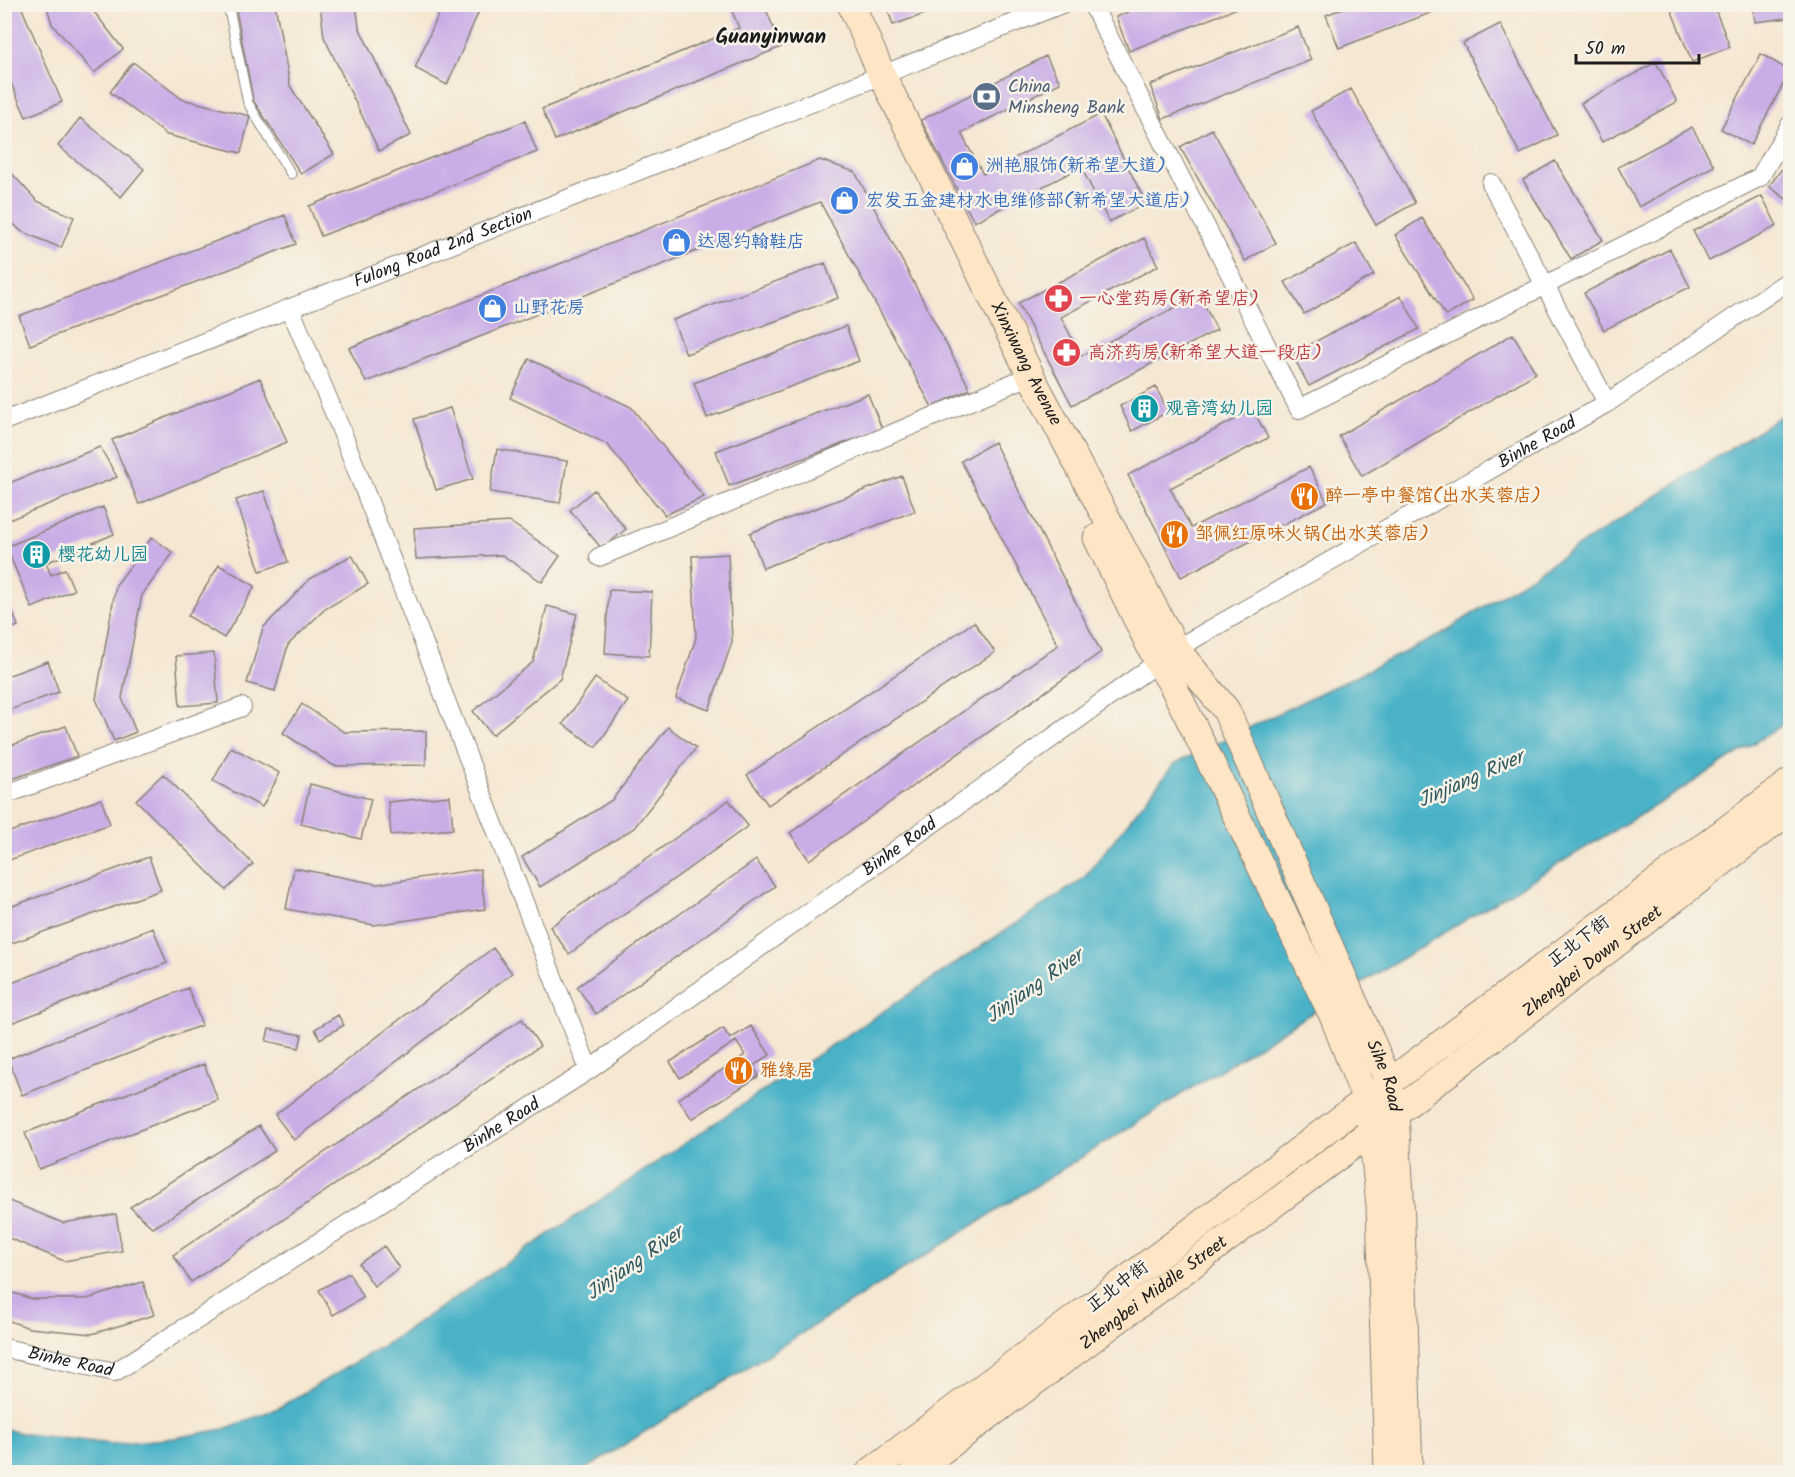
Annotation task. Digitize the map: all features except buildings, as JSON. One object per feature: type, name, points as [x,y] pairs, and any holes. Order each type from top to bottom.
[{"type":"street","points":[[833,4],[874,77],[1020,380],[1167,655]]},
{"type":"street","name":"Xinxiwang Avenue","points":[[851,4],[874,77],[1032,378],[1167,655],[1226,710]]},
{"type":"street","name":"Fulong Road 2nd Section","points":[[4,421],[1062,4]]},
{"type":"street","points":[[1092,4],[1299,409],[1546,287],[1760,177],[1791,125]]},
{"type":"street","points":[[1491,183],[1606,402]]},
{"type":"street","name":"Binhe Road","points":[[4,1348],[115,1372],[589,1070],[1167,655],[1606,402],[1791,280]]},
{"type":"street","points":[[290,308],[340,426],[589,1070]]},
{"type":"street","points":[[599,556],[1020,380]]},
{"type":"street","name":"Sihe Road","points":[[1167,655],[1172,684],[1195,730],[1346,1015],[1389,1082],[1395,1113],[1409,1473]]},
{"type":"street","points":[[4,795],[242,707]]},
{"type":"street","name":"Sihe Road","points":[[1226,710],[1346,1015],[1366,1100],[1372,1131],[1380,1205],[1388,1473]]},
{"type":"street","name":"正北下街","points":[[1366,1100],[1791,782]]},
{"type":"street","name":"Zhengbei Down Street","points":[[1395,1113],[1791,810]]},
{"type":"street","name":"正北中街","points":[[870,1473],[1366,1100]]},
{"type":"street","name":"Zhengbei Middle Street","points":[[912,1473],[1395,1113]]},
{"type":"lane","points":[[228,4],[248,103],[291,174]]},
{"type":"water","name":"Jinjiang River","points":[[1790,410],[1790,720],[1676,793],[1295,1023],[581,1472],[5,1472],[4,1429],[26,1434],[113,1444],[174,1438],[224,1429],[278,1408],[389,1342],[1083,879],[1174,764],[1438,636]]},
{"type":"place","name":"China Minsheng Bank","points":[[987,97]]},
{"type":"place","name":"洲艳服饰(新希望大道)","points":[[965,166]]},
{"type":"place","name":"宏发五金建材水电维修部(新希望大道店)","points":[[845,201]]},
{"type":"place","name":"达恩约翰鞋店","points":[[676,242]]},
{"type":"place","name":"一心堂药房(新希望店)","points":[[1058,299]]},
{"type":"place","name":"山野花房","points":[[492,308]]},
{"type":"place","name":"高济药房(新希望大道一段店)","points":[[1067,353]]},
{"type":"place","name":"观音湾幼儿园","points":[[1144,409]]},
{"type":"place","name":"醉一亭中餐馆(出水芙蓉店)","points":[[1304,496]]},
{"type":"place","name":"邹佩红原味火锅(出水芙蓉店)","points":[[1174,534]]},
{"type":"place","name":"樱花幼儿园","points":[[37,555]]},
{"type":"place","name":"雅缘居","points":[[739,1071]]},
{"type":"district","name":"Guanyinwan","points":[[771,37]]}]
